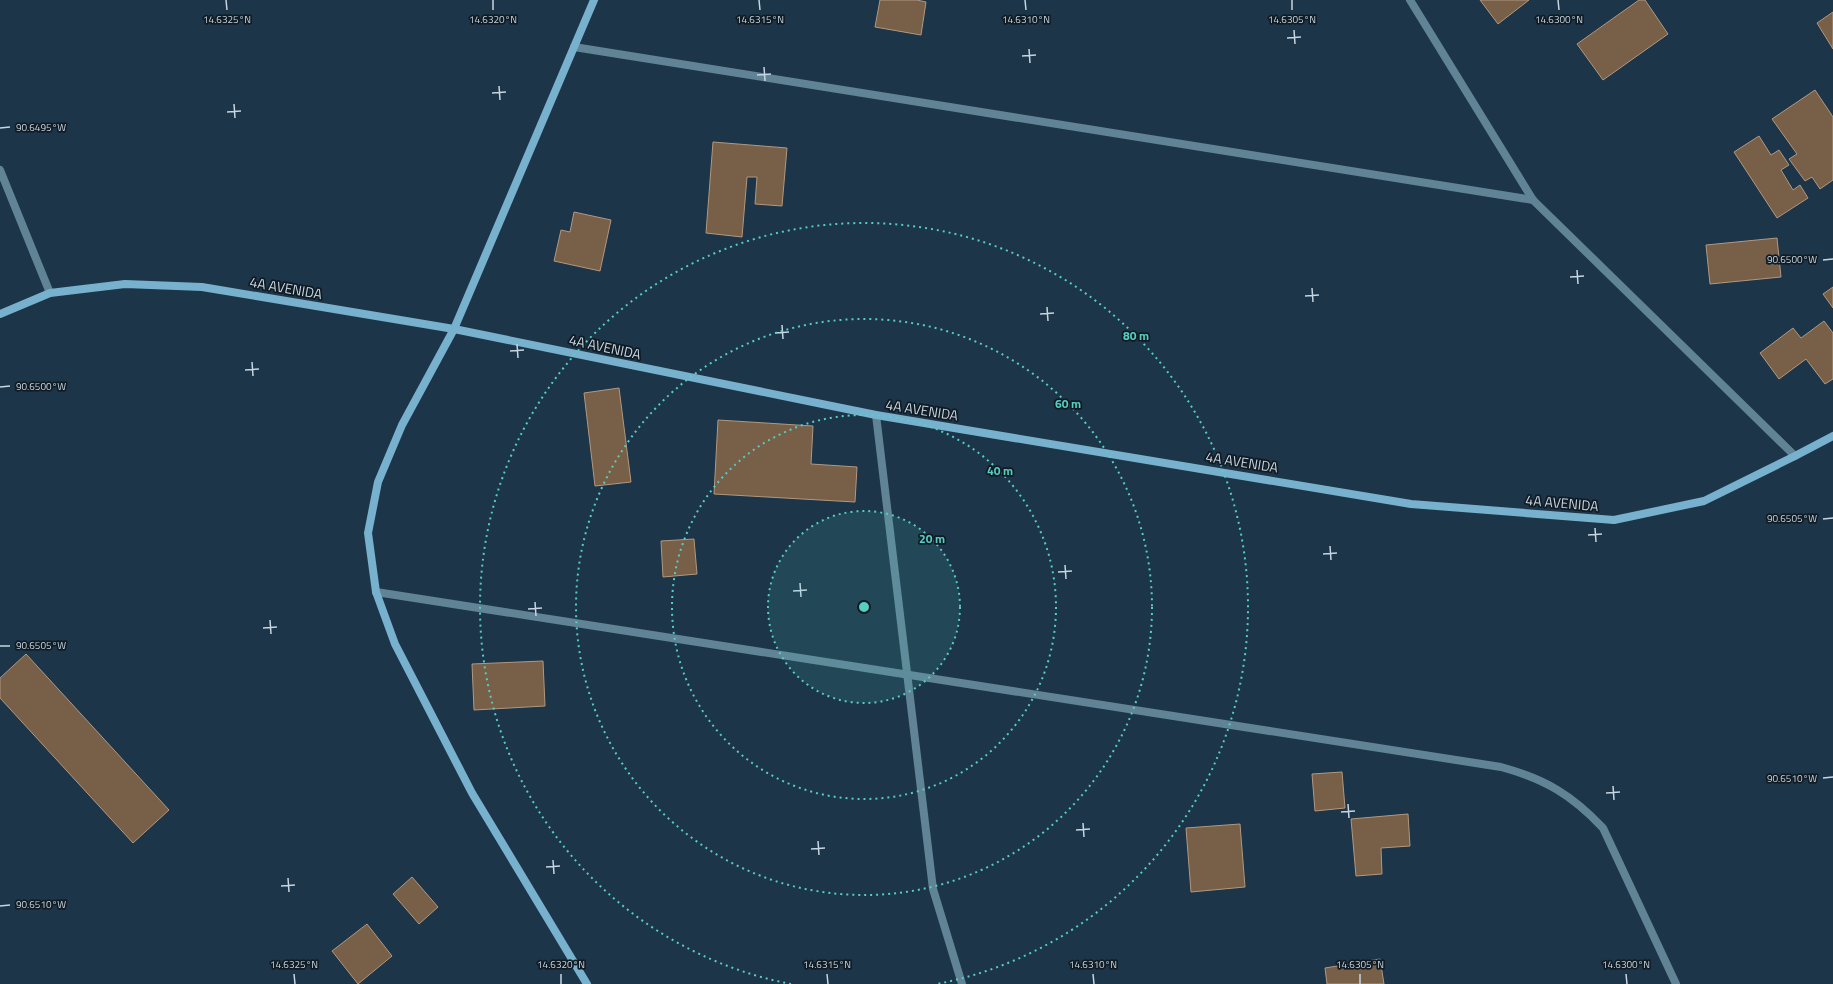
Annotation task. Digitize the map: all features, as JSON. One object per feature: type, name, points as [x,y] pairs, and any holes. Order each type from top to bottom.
[{"type":"street","points":[[587,984],[472,793],[395,644],[376,592],[368,533],[378,482],[402,425],[454,329],[594,0]]},
{"type":"street","points":[[1410,0],[1533,200],[1795,456]]},
{"type":"street","points":[[574,47],[1533,200]]},
{"type":"street","points":[[0,170],[50,293]]},
{"type":"street","name":"4A AVENIDA","points":[[0,314],[50,293],[125,284],[202,287],[454,329],[876,416],[1411,504],[1614,520],[1704,501],[1833,436]]},
{"type":"street","points":[[876,416],[934,888],[962,984]]},
{"type":"street","points":[[376,592],[908,676],[1501,767],[1527,774],[1552,785],[1571,797],[1604,828],[1676,984]]},
{"type":"building","points":[[880,0],[917,0],[926,2],[921,35],[875,27]]},
{"type":"building","points":[[1480,0],[1529,0],[1498,24]]},
{"type":"building","points":[[1639,0],[1645,0],[1668,34],[1603,80],[1577,44]]},
{"type":"building","points":[[1833,12],[1833,49],[1817,23]]},
{"type":"building","points":[[1815,90],[1833,117],[1833,180],[1820,189],[1812,177],[1805,181],[1789,159],[1797,154],[1772,119]]},
{"type":"building","points":[[1759,136],[1771,155],[1779,150],[1789,165],[1781,170],[1793,190],[1800,185],[1808,198],[1777,218],[1734,152]]},
{"type":"building","points":[[713,142],[787,148],[782,206],[755,204],[757,177],[747,177],[742,237],[706,233]]},
{"type":"building","points":[[574,212],[611,220],[600,271],[554,261],[561,230],[570,232]]},
{"type":"building","points":[[1777,238],[1781,277],[1710,284],[1706,245]]},
{"type":"building","points":[[1833,287],[1833,308],[1823,294]]},
{"type":"building","points":[[1824,321],[1833,333],[1833,379],[1825,384],[1806,359],[1779,379],[1760,353],[1793,328],[1801,338]]},
{"type":"building","points":[[619,388],[631,482],[595,486],[584,393]]},
{"type":"building","points":[[718,420],[813,426],[811,464],[857,467],[855,502],[714,494]]},
{"type":"building","points":[[694,539],[697,574],[663,577],[661,541]]},
{"type":"building","points":[[26,654],[169,810],[133,843],[0,698],[0,678]]},
{"type":"building","points":[[543,661],[545,706],[474,710],[472,664]]},
{"type":"building","points":[[1342,772],[1345,808],[1315,811],[1312,774]]},
{"type":"building","points":[[1408,814],[1410,846],[1381,848],[1382,874],[1356,876],[1351,819]]},
{"type":"building","points":[[1240,824],[1245,887],[1191,892],[1186,828]]},
{"type":"building","points":[[412,877],[438,907],[419,924],[393,894]]},
{"type":"building","points":[[367,924],[392,956],[358,984],[332,951]]},
{"type":"building","points":[[1380,959],[1384,984],[1327,984],[1325,968]]}]
